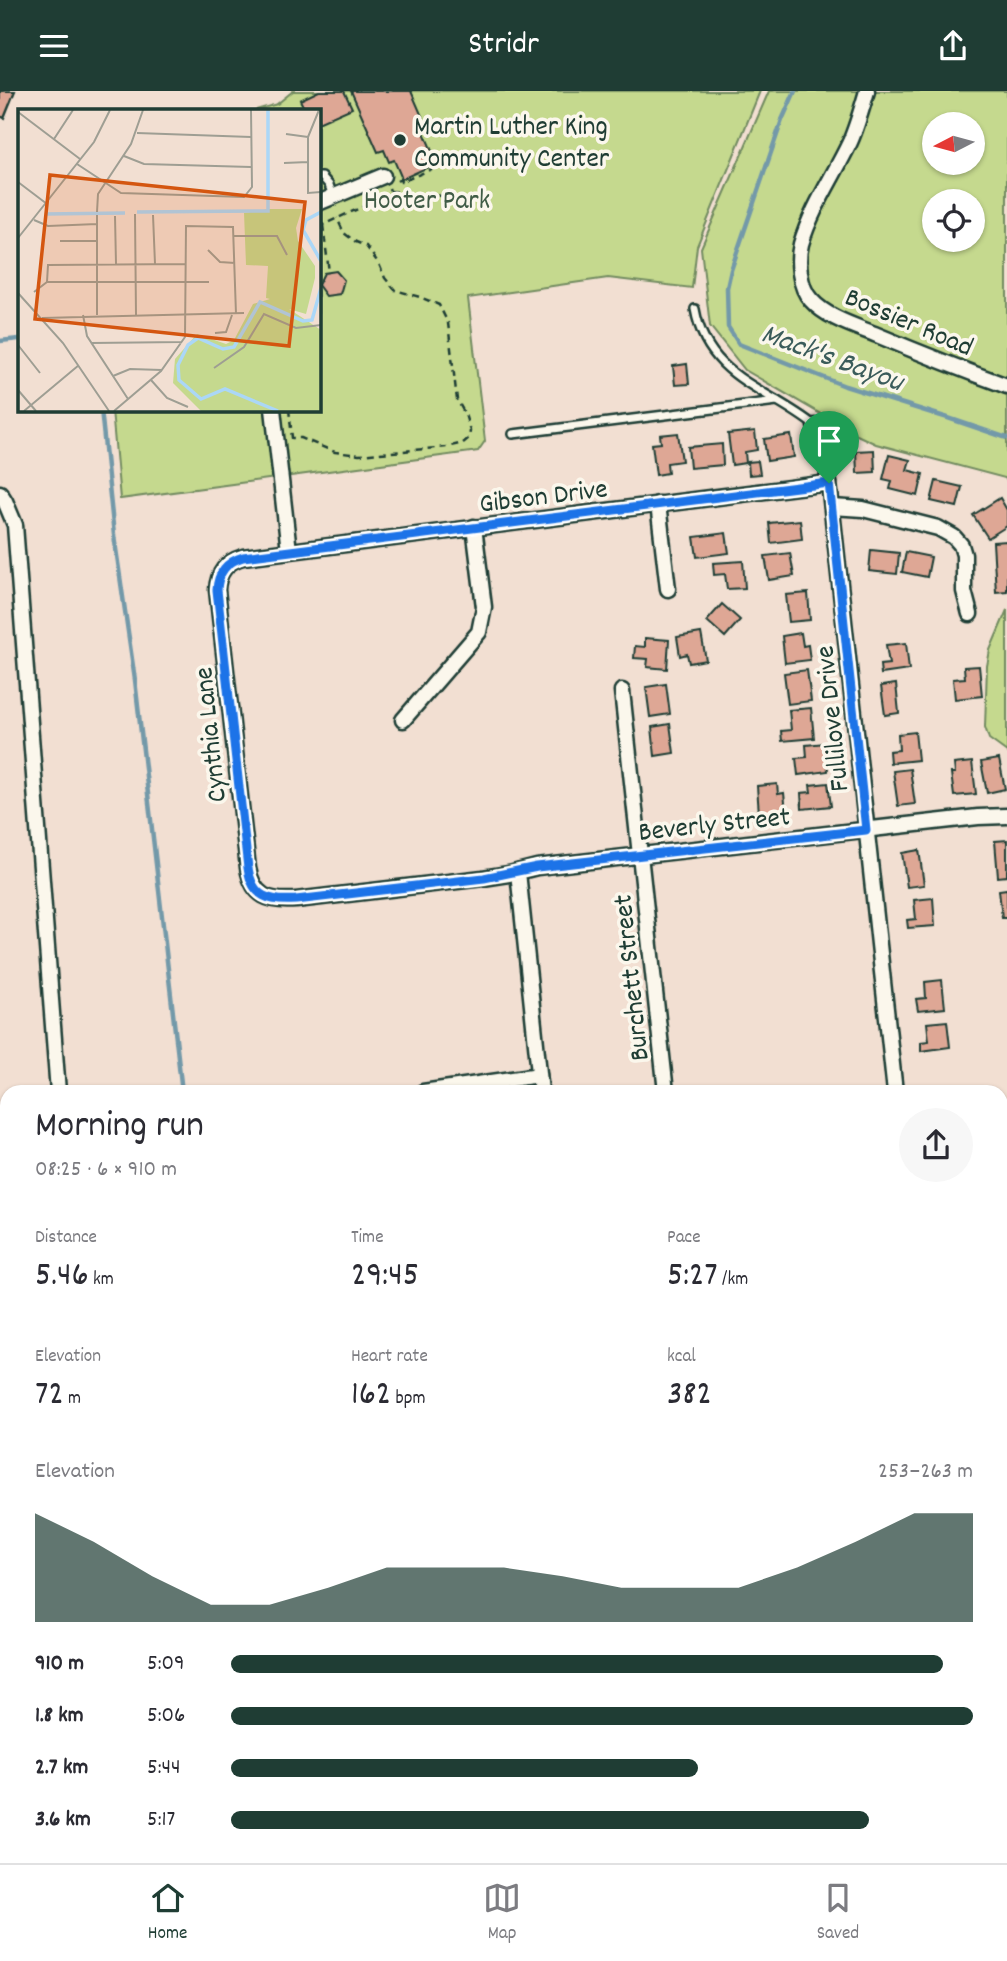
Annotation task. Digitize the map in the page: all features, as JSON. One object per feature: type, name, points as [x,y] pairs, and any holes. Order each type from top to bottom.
[{"type":"street","name":"Bossier Road","points":[[867,91],[851,139],[815,209],[801,245],[800,271],[805,292],[810,300],[835,317],[1007,386]]},
{"type":"street","points":[[320,202],[385,180]]},
{"type":"street","points":[[273,411],[289,551]]},
{"type":"street","name":"Fullilove Drive","points":[[815,426],[824,446],[832,507],[894,1085]]},
{"type":"street","name":"Gibson Drive","points":[[224,568],[243,557],[829,483]]},
{"type":"street","points":[[0,493],[12,513],[15,525],[57,1085]]},
{"type":"street","points":[[658,504],[668,589]]},
{"type":"street","points":[[832,507],[852,507],[876,512],[938,528],[954,537],[961,545],[964,555],[964,591],[970,614]]},
{"type":"street","points":[[403,720],[479,632],[484,607],[474,527]]},
{"type":"street","name":"Cynthia Lane","points":[[224,568],[217,590],[245,842],[251,881],[254,889],[261,895]]},
{"type":"street","name":"Burchett Street","points":[[622,691],[665,1085]]},
{"type":"street","name":"Beverly Street","points":[[261,895],[274,899],[296,900],[474,879],[537,867],[978,817],[1007,816]]},
{"type":"street","points":[[518,872],[540,1085]]},
{"type":"street","points":[[471,1085],[539,1075]]},
{"type":"lane","points":[[320,177],[329,185],[333,196]]},
{"type":"lane","points":[[695,309],[704,341],[720,361],[742,379],[815,426]]},
{"type":"lane","points":[[513,434],[777,401]]},
{"type":"path","points":[[385,180],[400,179],[401,182],[439,166]]},
{"type":"path","points":[[390,191],[442,196]]},
{"type":"path","points":[[289,411],[292,438],[301,437],[335,452],[359,455],[447,447],[463,443],[469,437],[465,414],[457,400],[448,323],[439,305],[395,290],[384,278],[379,264],[366,246],[344,233],[337,218],[321,226],[329,272]]},
{"type":"green space","name":"Hooter Park","points":[[293,91],[760,91],[697,246],[692,288],[608,278],[468,298],[485,441],[478,451],[120,499],[112,411],[320,411],[320,109],[260,109],[277,104]]},
{"type":"green space","points":[[769,91],[1007,91],[1007,481],[1005,478],[876,444],[857,435],[745,370],[710,326],[701,248]]},
{"type":"green space","points":[[1007,610],[1007,752],[989,739],[985,727],[990,650]]},
{"type":"building","points":[[0,91],[15,91],[4,118],[0,116]]},
{"type":"building","points":[[319,91],[344,91],[352,108],[320,122],[320,109],[304,109],[300,100]]},
{"type":"building","name":"Martin Luther King Community Center","points":[[351,91],[411,91],[427,128],[423,130],[437,163],[402,179],[394,160],[389,162],[384,150],[378,152]]},
{"type":"building","points":[[336,271],[344,280],[340,294],[326,296],[320,288],[324,273]]},
{"type":"building","points":[[687,364],[689,384],[675,385],[673,366]]},
{"type":"building","points":[[755,431],[757,450],[745,452],[746,463],[732,465],[728,434]]},
{"type":"building","points":[[678,433],[682,461],[667,463],[668,473],[656,475],[652,444],[661,443],[660,435]]},
{"type":"building","points":[[791,435],[794,457],[767,461],[764,439]]},
{"type":"building","points":[[722,444],[723,465],[690,468],[688,447]]},
{"type":"building","points":[[874,450],[875,472],[857,473],[856,451]]},
{"type":"building","points":[[889,455],[910,460],[907,470],[923,474],[918,496],[890,489],[892,481],[883,479]]},
{"type":"building","points":[[758,461],[760,474],[749,475],[748,462]]},
{"type":"building","points":[[936,481],[962,487],[957,507],[931,501]]},
{"type":"building","points":[[1000,498],[1007,510],[1007,526],[988,538],[973,515]]},
{"type":"building","points":[[800,520],[802,539],[771,543],[769,523]]},
{"type":"building","points":[[726,533],[729,553],[697,557],[694,537]]},
{"type":"building","points":[[1007,541],[1007,591],[996,592],[993,542]]},
{"type":"building","points":[[871,550],[899,553],[897,574],[869,571]]},
{"type":"building","points":[[906,552],[931,557],[927,577],[902,572]]},
{"type":"building","points":[[790,553],[794,576],[769,580],[765,556]]},
{"type":"building","points":[[743,561],[745,588],[727,589],[725,574],[714,575],[713,563]]},
{"type":"building","points":[[808,593],[810,620],[789,622],[786,595]]},
{"type":"building","points":[[722,604],[740,620],[725,637],[707,621]]},
{"type":"building","points":[[701,633],[706,660],[689,663],[687,654],[680,656],[677,637]]},
{"type":"building","points":[[801,633],[803,646],[808,645],[810,660],[785,663],[782,636]]},
{"type":"building","points":[[645,638],[669,640],[667,669],[647,667],[648,659],[634,658],[635,646],[645,647]]},
{"type":"building","points":[[906,643],[909,670],[881,674],[880,665],[889,664],[886,645]]},
{"type":"building","points":[[979,666],[982,696],[955,699],[953,679],[965,678],[964,667]]},
{"type":"building","points":[[807,670],[811,701],[788,704],[784,673]]},
{"type":"building","points":[[666,684],[670,714],[650,717],[646,687]]},
{"type":"building","points":[[896,684],[899,713],[885,715],[881,686]]},
{"type":"building","points":[[811,708],[814,738],[782,741],[781,731],[791,730],[789,710]]},
{"type":"building","points":[[670,724],[674,753],[655,756],[652,727]]},
{"type":"building","points":[[915,732],[918,760],[890,763],[889,751],[899,750],[898,734]]},
{"type":"building","points":[[825,743],[828,771],[798,775],[796,758],[807,757],[806,745]]},
{"type":"building","points":[[999,759],[1005,789],[987,793],[981,762]]},
{"type":"building","points":[[972,762],[976,794],[954,796],[951,773],[955,773],[954,764]]},
{"type":"building","points":[[910,769],[915,804],[898,806],[893,771]]},
{"type":"building","points":[[828,783],[831,806],[802,809],[801,793],[811,792],[810,785]]},
{"type":"building","points":[[777,784],[778,794],[784,793],[786,812],[759,814],[757,786]]},
{"type":"building","points":[[1007,840],[1007,876],[998,877],[995,841]]},
{"type":"building","points":[[919,850],[924,885],[907,887],[902,853]]},
{"type":"building","points":[[1007,889],[1007,918],[1002,918],[999,890]]},
{"type":"building","points":[[933,898],[935,926],[908,928],[907,920],[916,919],[914,900]]},
{"type":"building","points":[[942,980],[945,1008],[918,1011],[916,999],[926,998],[925,982]]},
{"type":"building","points":[[947,1021],[950,1047],[921,1051],[921,1042],[929,1041],[927,1023]]},
{"type":"waterway","name":"Mack's Bayou","points":[[795,91],[782,120],[731,270],[727,288],[728,327],[739,344],[845,386],[1007,438]]},
{"type":"waterway","points":[[0,341],[18,339]]},
{"type":"waterway","points":[[101,411],[181,1085]]},
{"type":"place","name":"Martin Luther King Community Center","points":[[400,140]]},
{"type":"route","points":[[829,483],[866,830],[537,867],[484,878],[296,900],[268,898],[254,889],[248,868],[217,590],[220,575],[230,563],[243,557],[829,483]]}]
